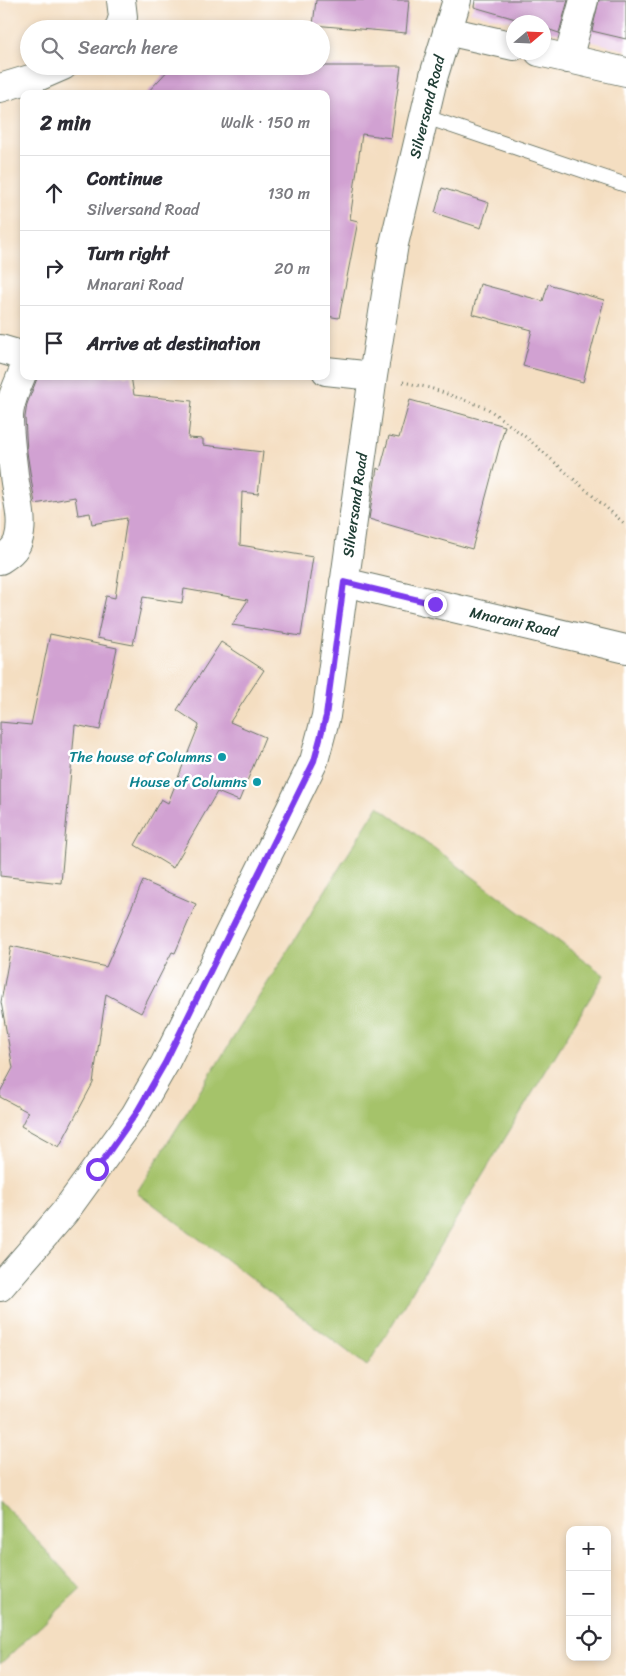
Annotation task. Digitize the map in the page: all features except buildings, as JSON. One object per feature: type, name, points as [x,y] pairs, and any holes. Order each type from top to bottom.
[{"type":"street","points":[[121,0],[122,20]]},
{"type":"street","name":"Silversand Road","points":[[0,1287],[64,1212],[135,1115],[165,1063],[314,761],[326,716],[373,376],[394,244],[423,116],[457,0]]},
{"type":"street","points":[[568,59],[584,0]]},
{"type":"street","points":[[447,31],[506,44]]},
{"type":"street","points":[[551,55],[626,72]]},
{"type":"street","points":[[0,88],[50,79]]},
{"type":"street","points":[[0,349],[20,355]]},
{"type":"street","points":[[330,371],[373,376]]},
{"type":"street","points":[[0,560],[14,550],[21,528],[9,416],[20,379]]},
{"type":"street","name":"Mnarani Road","points":[[344,582],[626,649]]},
{"type":"lane","points":[[423,116],[626,185]]},
{"type":"path","points":[[373,376],[430,388],[487,408],[527,438],[626,525]]},
{"type":"shaded area","points":[[476,0],[626,0],[626,50],[551,32],[551,15],[506,15],[506,20],[470,12]]},
{"type":"green space","points":[[378,806],[604,975],[367,1366],[137,1192]]},
{"type":"green space","points":[[0,1500],[81,1589],[0,1664]]},
{"type":"place","name":"The house of Columns","points":[[222,757]]},
{"type":"place","name":"House of Columns","points":[[257,782]]},
{"type":"route","points":[[97,1169],[135,1115],[165,1063],[314,761],[326,716],[344,582],[435,604]]}]
